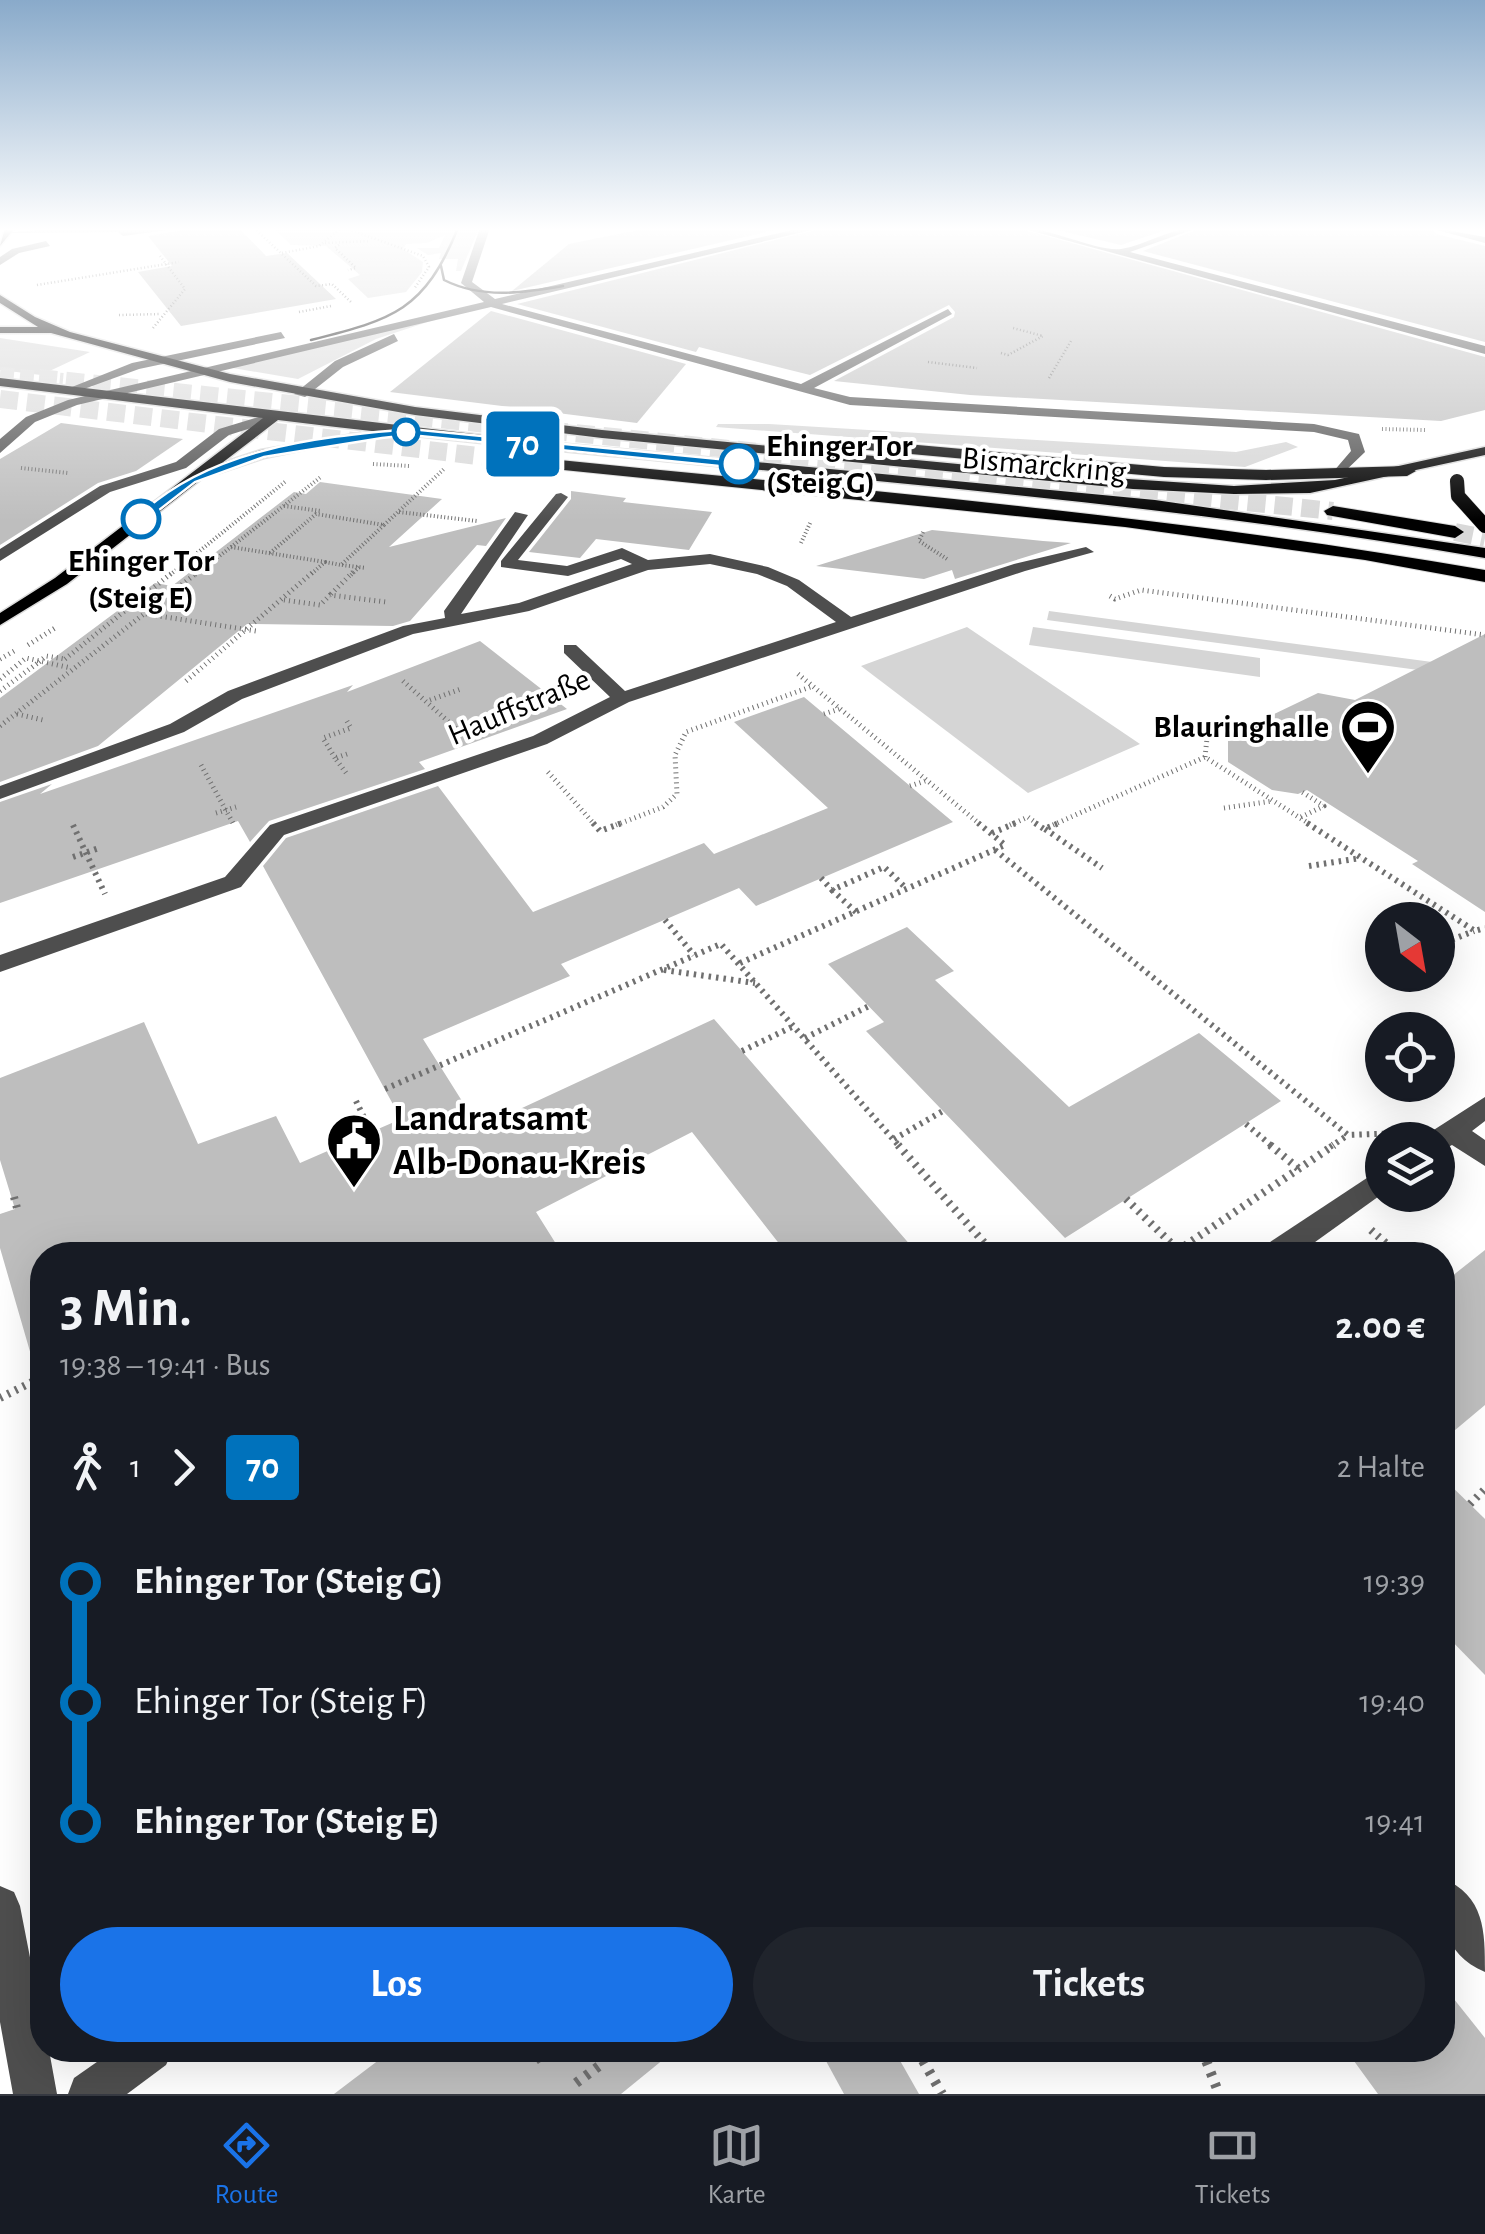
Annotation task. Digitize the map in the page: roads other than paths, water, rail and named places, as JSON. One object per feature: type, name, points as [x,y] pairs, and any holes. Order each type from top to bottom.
[{"type":"highway","points":[[851,444],[1181,473],[1407,471]]},
{"type":"highway","points":[[520,461],[1178,528],[1314,545],[1485,576]]},
{"type":"highway","points":[[1332,511],[1455,532]]},
{"type":"main road","points":[[44,326],[57,332]]},
{"type":"main road","points":[[0,330],[57,332]]},
{"type":"main road","name":"Bismarckring","points":[[57,332],[193,370],[300,394],[650,438],[1171,487],[1285,490],[1368,480],[1482,451]]},
{"type":"main road","name":"Bismarckring","points":[[0,382],[410,432],[1162,504],[1327,526],[1485,554]]},
{"type":"main road","points":[[0,620],[61,581],[300,394]]},
{"type":"main road","points":[[192,480],[289,448],[410,432]]},
{"type":"main road","points":[[1482,451],[1457,480],[1458,496],[1485,526]]},
{"type":"street","points":[[4,424],[93,394],[382,326]]},
{"type":"street","points":[[300,394],[339,364],[423,326]]},
{"type":"street","points":[[575,326],[850,402],[1314,428],[1354,437],[1358,452],[1340,472]]},
{"type":"street","points":[[800,390],[922,326]]},
{"type":"street","points":[[1395,326],[1485,350]]},
{"type":"street","points":[[4,424],[110,373],[289,334]]},
{"type":"street","points":[[0,449],[18,428],[93,394]]},
{"type":"street","points":[[0,556],[105,489],[180,466],[224,432],[272,417]]},
{"type":"street","points":[[561,497],[507,564],[568,571],[618,550],[646,564]]},
{"type":"street","points":[[453,616],[516,520]]},
{"type":"street","name":"Hauffstraße","points":[[0,964],[233,882],[278,830],[523,746],[622,698],[1020,567],[1086,552]]},
{"type":"street","points":[[0,793],[177,728],[236,695],[409,630],[453,616],[522,607],[646,564],[685,559],[734,563],[778,576],[851,625]]},
{"type":"street","points":[[570,649],[622,698]]},
{"type":"street","points":[[1455,1129],[1485,1107]]},
{"type":"street","points":[[1455,1141],[1485,1155]]},
{"type":"street","points":[[1293,1242],[1365,1192]]},
{"type":"street","points":[[0,1906],[34,2094]]},
{"type":"street","points":[[1455,1914],[1485,1951]]},
{"type":"street","points":[[90,2094],[135,2062]]},
{"type":"tunnel","points":[[0,374],[63,380]]},
{"type":"tunnel","points":[[39,378],[1333,511]]},
{"type":"tunnel","points":[[0,399],[520,461]]},
{"type":"tunnel","points":[[1455,532],[1485,538]]},
{"type":"tram line","points":[[311,340],[361,326]]},
{"type":"place","name":"Ehinger Tor (Steig G)","points":[[739,464]]},
{"type":"place","name":"Ehinger Tor (Steig E)","points":[[141,519]]},
{"type":"place","name":"Blauringhalle","points":[[1368,776]]},
{"type":"place","name":"Landratsamt Alb-Donau-Kreis","points":[[354,1190]]}]
